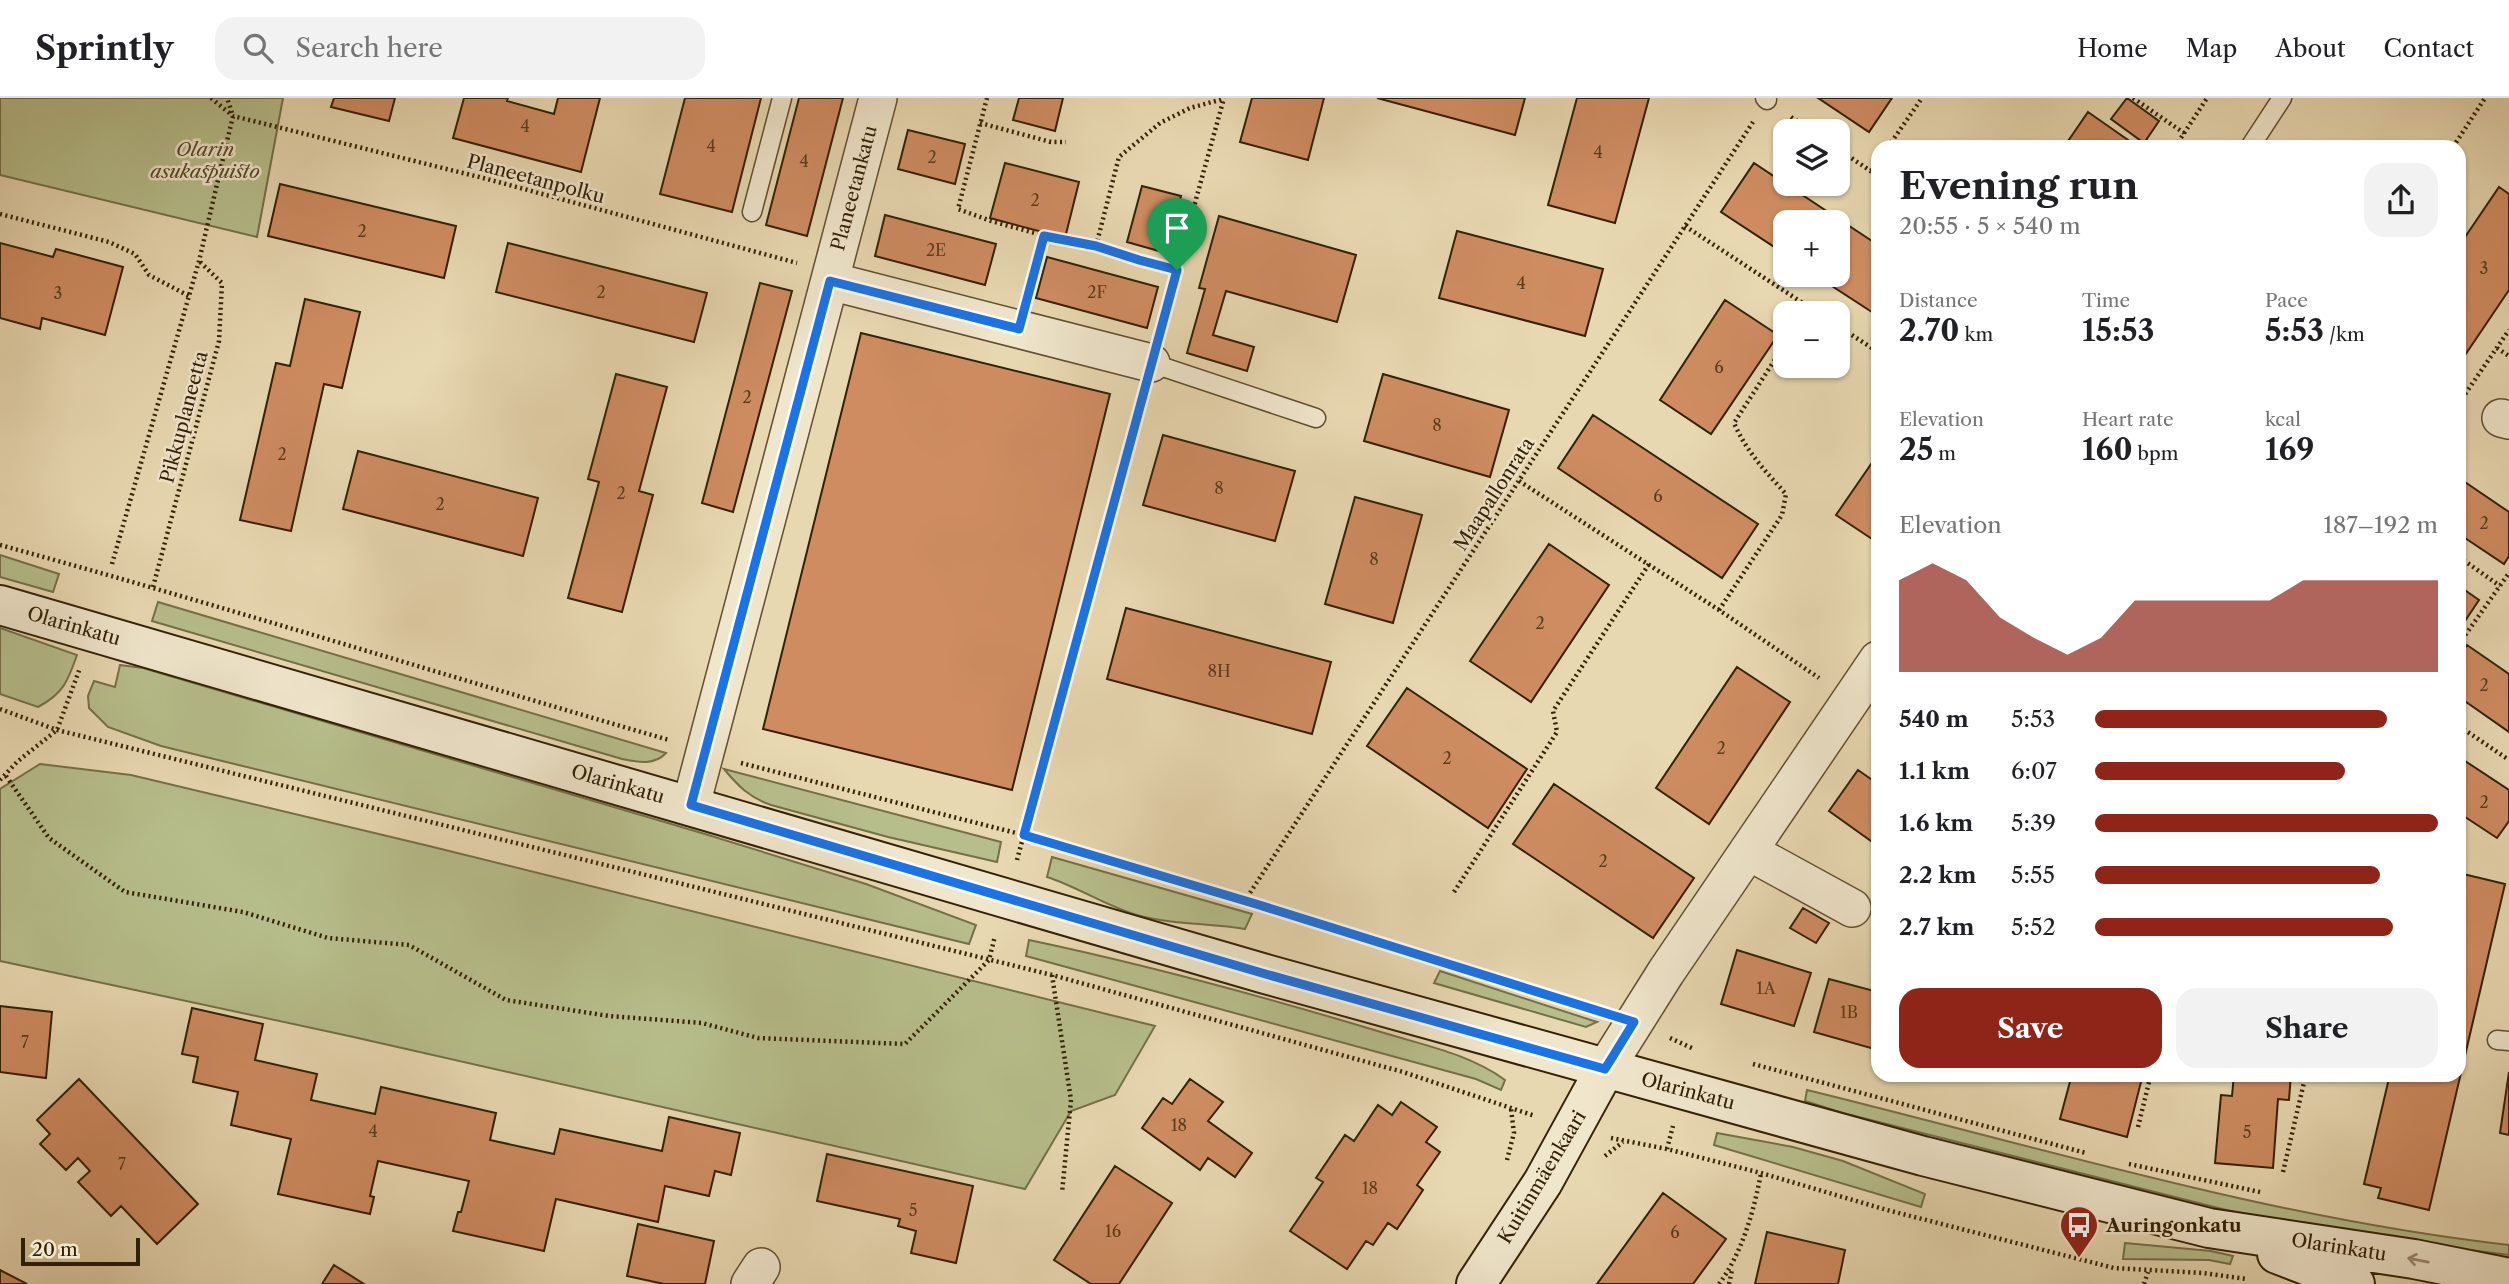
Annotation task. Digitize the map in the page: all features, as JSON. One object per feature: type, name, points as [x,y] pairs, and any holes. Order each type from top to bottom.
[{"type":"main road","name":"Olarinkatu","points":[[0,604],[1249,969],[1923,1156],[2210,1228],[2414,1259],[2509,1278]]},
{"type":"main road","name":"Kuitinmäenkaari","points":[[1476,1284],[1543,1182],[1605,1069]]},
{"type":"main road","name":"Olarinkatu","points":[[2210,1228],[2355,1284]]},
{"type":"street","name":"Planeetankatu","points":[[691,805],[878,98]]},
{"type":"street","points":[[831,275],[1019,329],[1151,363]]},
{"type":"street","points":[[1605,1069],[1871,670]]},
{"type":"street","points":[[1748,851],[1852,908]]},
{"type":"lane","points":[[752,212],[782,98]]},
{"type":"lane","points":[[2254,140],[2282,98]]},
{"type":"lane","points":[[1151,363],[1316,418]]},
{"type":"path","points":[[211,98],[233,116]]},
{"type":"path","points":[[227,98],[233,116]]},
{"type":"path","points":[[987,98],[958,209],[1044,236],[1096,246],[1177,270]]},
{"type":"path","points":[[1893,140],[1922,98]]},
{"type":"path","points":[[2133,98],[2184,133]]},
{"type":"path","points":[[2180,140],[2207,98]]},
{"type":"path","points":[[2458,140],[2485,98]]},
{"type":"path","points":[[1096,246],[1119,156],[1160,123],[1190,108],[1224,99]]},
{"type":"path","points":[[1024,835],[1224,99]]},
{"type":"path","name":"Maapallonrata","points":[[1244,902],[1766,99]]},
{"type":"path","name":"Pikkuplaneetta","points":[[112,564],[189,296],[233,116]]},
{"type":"path","name":"Planeetanpolku","points":[[233,116],[486,179],[805,265],[831,275]]},
{"type":"path","points":[[981,123],[1051,142],[1066,142]]},
{"type":"path","points":[[1850,157],[1871,171]]},
{"type":"path","points":[[0,214],[109,242],[135,254],[149,275],[189,296]]},
{"type":"path","points":[[1685,226],[1800,301]]},
{"type":"path","points":[[1019,329],[1044,236]]},
{"type":"path","name":"Pikkuplaneetta","points":[[153,587],[219,341],[222,283],[198,261]]},
{"type":"path","points":[[2466,393],[2509,330]]},
{"type":"path","points":[[1850,334],[1871,347]]},
{"type":"path","points":[[2497,348],[2509,356]]},
{"type":"path","points":[[1719,610],[1782,514],[1786,494],[1762,468],[1734,423],[1773,363]]},
{"type":"path","points":[[1519,481],[1719,610],[1851,700]]},
{"type":"path","points":[[0,545],[153,587],[705,752],[1024,835],[1634,1022],[1706,1052]]},
{"type":"path","points":[[2466,562],[2500,586]]},
{"type":"path","points":[[1454,892],[1557,732],[1553,710],[1649,564]]},
{"type":"path","points":[[2466,635],[2509,573]]},
{"type":"path","points":[[0,780],[18,761],[57,730],[84,658]]},
{"type":"path","points":[[0,709],[57,730],[1052,975],[1403,1072],[1573,1127],[1761,1173],[1887,1210],[2114,1268],[2203,1273],[2249,1280]]},
{"type":"path","points":[[2466,731],[2509,760]]},
{"type":"path","points":[[6,776],[49,838],[125,892],[243,912],[328,938],[409,945],[506,1000],[609,1016],[702,1023],[758,1038],[905,1044],[989,960]]},
{"type":"path","points":[[1052,975],[1071,1100],[1062,1193]]},
{"type":"path","points":[[1746,1063],[2092,1154]]},
{"type":"path","points":[[2138,1127],[2149,1082]]},
{"type":"path","points":[[2283,1172],[2304,1082]]},
{"type":"path","points":[[2119,1161],[2261,1193]]},
{"type":"path","points":[[1729,1284],[1732,1266],[1742,1241],[1761,1173]]},
{"type":"path","points":[[1719,1284],[1732,1266]]},
{"type":"path","points":[[2144,1284],[2148,1272]]},
{"type":"green space","name":"Olarin asukaspuisto","points":[[0,98],[283,98],[257,237],[0,175]]},
{"type":"green space","points":[[0,555],[59,574],[53,592],[0,577]]},
{"type":"green space","points":[[158,602],[666,753],[651,761],[622,759],[152,621]]},
{"type":"green space","points":[[0,628],[77,655],[64,686],[38,707],[0,694]]},
{"type":"green space","points":[[120,665],[143,668],[705,834],[866,884],[976,925],[969,944],[161,746],[108,727],[89,708],[88,696],[94,681],[115,687]]},
{"type":"green space","points":[[40,764],[131,775],[1155,1026],[1115,1095],[1071,1111],[1025,1189],[349,1036],[0,961],[0,789]]},
{"type":"green space","points":[[724,769],[1001,842],[997,862],[888,837],[771,805],[745,791]]},
{"type":"green space","points":[[1052,857],[1252,914],[1245,929],[1164,921],[1137,915],[1047,877]]},
{"type":"green space","points":[[1029,940],[1118,960],[1294,1006],[1461,1057],[1505,1080],[1501,1090],[1476,1079],[1026,956]]},
{"type":"green space","points":[[1440,971],[1597,1022],[1586,1027],[1434,983]]},
{"type":"green space","points":[[1807,1090],[2243,1199],[2420,1233],[2509,1245],[2509,1255],[2399,1241],[2218,1208],[1843,1113],[1805,1101]]},
{"type":"green space","points":[[1717,1133],[1793,1147],[1843,1161],[1925,1194],[1921,1207],[1714,1145]]},
{"type":"green space","points":[[2125,1243],[2211,1251],[2233,1256],[2230,1264],[2209,1260],[2123,1259]]},
{"type":"building","points":[[334,98],[395,98],[389,121],[331,107]]},
{"type":"building","points":[[464,98],[508,98],[507,101],[554,114],[558,98],[600,98],[581,172],[453,138]]},
{"type":"building","points":[[685,98],[761,98],[732,212],[660,194]]},
{"type":"building","points":[[799,98],[843,98],[807,236],[766,225]]},
{"type":"building","points":[[1019,98],[1063,98],[1055,131],[1013,120]]},
{"type":"building","points":[[1252,98],[1324,98],[1308,160],[1240,142]]},
{"type":"building","points":[[1377,98],[1525,98],[1515,135]]},
{"type":"building","points":[[1577,98],[1649,98],[1615,223],[1548,205]]},
{"type":"building","points":[[1818,98],[1892,98],[1869,132]]},
{"type":"building","points":[[2127,98],[2159,121],[2146,140],[2140,140],[2111,119]]},
{"type":"building","points":[[2088,112],[2128,140],[2069,140]]},
{"type":"building","points":[[908,130],[965,144],[955,184],[898,169]]},
{"type":"building","points":[[1005,163],[1079,182],[1065,238],[990,218]]},
{"type":"building","points":[[1754,163],[1773,176],[1773,196],[1804,196],[1825,210],[1773,210],[1773,246],[1721,212]]},
{"type":"building","points":[[280,184],[456,226],[444,278],[268,236]]},
{"type":"building","points":[[1142,186],[1181,196],[1166,253],[1127,242]]},
{"type":"building","points":[[2499,187],[2509,194],[2509,290],[2466,354],[2466,236]]},
{"type":"building","points":[[885,215],[996,244],[985,285],[875,256]]},
{"type":"building","points":[[1219,216],[1356,255],[1337,322],[1226,291],[1213,335],[1254,347],[1247,371],[1187,353],[1205,289],[1199,288]]},
{"type":"building","points":[[1850,226],[1871,240],[1871,311],[1833,287],[1850,287]]},
{"type":"building","points":[[1457,231],[1603,269],[1585,336],[1439,298]]},
{"type":"building","points":[[0,243],[53,257],[56,249],[123,267],[105,335],[42,318],[40,329],[0,318]]},
{"type":"building","points":[[508,243],[707,293],[694,342],[496,292]]},
{"type":"building","points":[[1047,257],[1158,287],[1147,328],[1036,298]]},
{"type":"building","points":[[760,283],[792,291],[733,512],[702,503]]},
{"type":"building","points":[[305,299],[360,312],[342,388],[324,384],[291,531],[240,520],[276,363],[290,366]]},
{"type":"building","points":[[1725,300],[1773,332],[1773,342],[1711,434],[1660,400]]},
{"type":"building","points":[[861,333],[1110,394],[1012,790],[763,729]]},
{"type":"building","points":[[616,374],[667,387],[639,491],[653,495],[622,612],[568,598],[599,482],[588,479]]},
{"type":"building","points":[[1383,374],[1509,410],[1490,477],[1364,441]]},
{"type":"building","points":[[1593,415],[1758,524],[1722,578],[1558,468]]},
{"type":"building","points":[[1163,435],[1295,471],[1275,541],[1143,505]]},
{"type":"building","points":[[358,451],[538,498],[523,556],[343,509]]},
{"type":"building","points":[[1871,464],[1871,538],[1836,515]]},
{"type":"building","points":[[2466,483],[2509,512],[2509,556],[2504,564],[2466,539]]},
{"type":"building","points":[[1355,497],[1422,515],[1393,623],[1325,604]]},
{"type":"building","points":[[1549,544],[1609,585],[1531,702],[1470,661]]},
{"type":"building","points":[[2466,591],[2479,600],[2466,620]]},
{"type":"building","points":[[1126,608],[1331,662],[1312,734],[1107,679]]},
{"type":"building","points":[[2466,646],[2509,674],[2509,732],[2466,702]]},
{"type":"building","points":[[1737,667],[1790,702],[1709,824],[1656,788]]},
{"type":"building","points":[[1407,688],[1527,769],[1488,828],[1367,746]]},
{"type":"building","points":[[2466,762],[2509,790],[2509,821],[2497,838],[2466,818]]},
{"type":"building","points":[[1858,770],[1871,779],[1871,841],[1829,811]]},
{"type":"building","points":[[1554,784],[1694,878],[1653,938],[1513,844]]},
{"type":"building","points":[[2466,875],[2505,884],[2466,1051]]},
{"type":"building","points":[[1803,908],[1829,923],[1816,943],[1790,928]]},
{"type":"building","points":[[1737,950],[1811,973],[1794,1026],[1721,1004]]},
{"type":"building","points":[[1829,979],[1871,990],[1871,1048],[1814,1032]]},
{"type":"building","points":[[0,1006],[52,1012],[46,1078],[0,1072]]},
{"type":"building","points":[[192,1008],[263,1024],[255,1060],[317,1074],[311,1100],[375,1114],[381,1087],[496,1113],[490,1140],[554,1154],[560,1129],[662,1151],[669,1117],[740,1133],[731,1175],[715,1171],[709,1196],[665,1186],[658,1222],[556,1199],[544,1251],[453,1231],[469,1181],[378,1161],[370,1196],[374,1197],[370,1214],[278,1194],[291,1139],[231,1125],[238,1092],[193,1082],[198,1057],[182,1054]]},
{"type":"building","points":[[2509,1072],[2509,1135],[2500,1133]]},
{"type":"building","points":[[79,1079],[198,1204],[157,1244],[121,1206],[111,1216],[78,1182],[90,1171],[78,1158],[66,1170],[40,1144],[50,1134],[37,1120]]},
{"type":"building","points":[[1190,1079],[1223,1102],[1208,1121],[1252,1153],[1235,1177],[1208,1158],[1200,1170],[1142,1128],[1163,1098],[1172,1104]]},
{"type":"building","points":[[2070,1082],[2141,1082],[2127,1137],[2060,1119]]},
{"type":"building","points":[[2233,1082],[2290,1082],[2289,1100],[2278,1099],[2273,1168],[2215,1163],[2221,1095],[2232,1096]]},
{"type":"building","points":[[2388,1082],[2459,1082],[2429,1210],[2378,1198],[2381,1188],[2364,1184]]},
{"type":"building","points":[[1401,1102],[1437,1127],[1426,1142],[1440,1152],[1417,1185],[1423,1190],[1397,1229],[1388,1223],[1373,1245],[1366,1241],[1347,1269],[1290,1231],[1323,1182],[1316,1178],[1345,1135],[1354,1141],[1378,1105],[1392,1115]]},
{"type":"building","points":[[827,1154],[973,1186],[956,1263],[911,1253],[916,1231],[898,1226],[900,1219],[817,1201]]},
{"type":"building","points":[[1115,1166],[1172,1203],[1119,1284],[1091,1284],[1054,1260]]},
{"type":"building","points":[[1663,1193],[1726,1239],[1693,1284],[1597,1284]]},
{"type":"building","points":[[638,1224],[714,1241],[705,1284],[664,1284],[627,1276]]},
{"type":"building","points":[[1767,1232],[1845,1250],[1838,1284],[1755,1284]]},
{"type":"building","points":[[334,1265],[364,1284],[322,1284]]},
{"type":"building","points":[[0,1270],[27,1284],[0,1284]]},
{"type":"place","name":"Auringonkatu","points":[[2079,1259]]},
{"type":"route","points":[[1044,236],[1096,246],[1177,270],[1024,835],[1634,1022],[1605,1069],[1262,973],[691,805],[830,281],[1019,329],[1044,236]]}]
